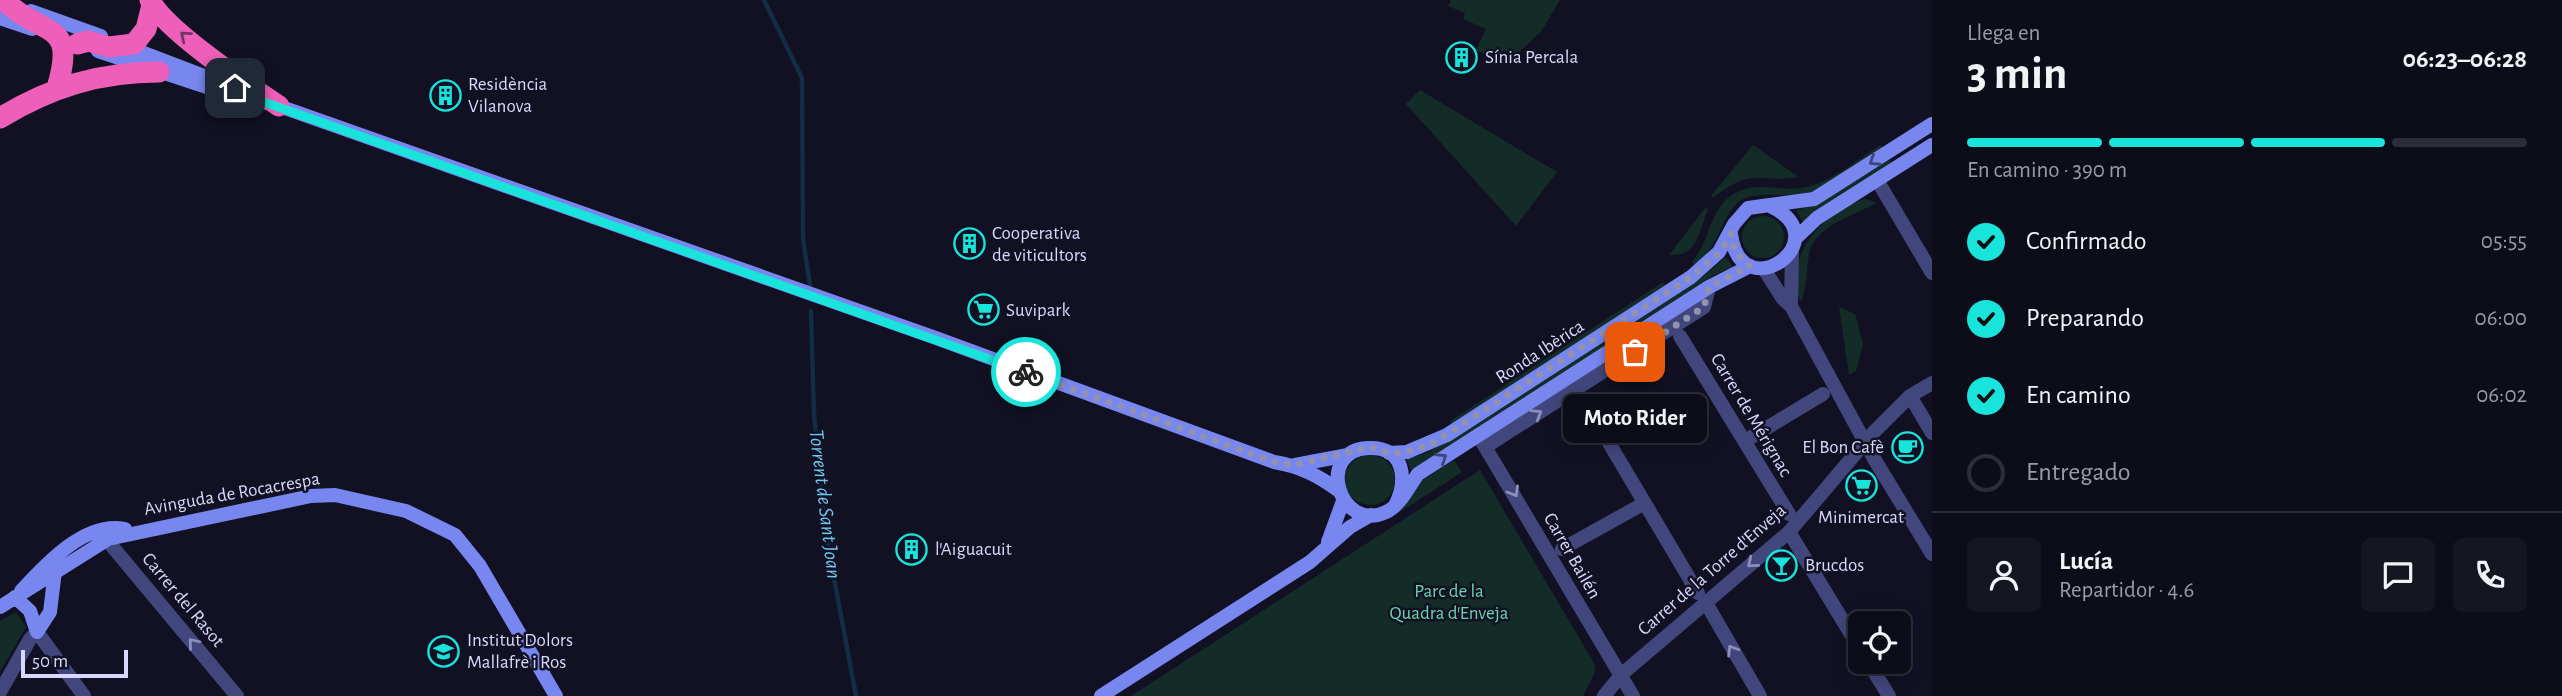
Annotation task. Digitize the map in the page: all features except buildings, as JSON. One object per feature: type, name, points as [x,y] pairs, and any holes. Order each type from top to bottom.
[{"type":"highway","points":[[59,38],[88,41],[109,47],[134,44],[146,29],[151,2]]},
{"type":"highway","points":[[151,2],[222,66],[279,106]]},
{"type":"highway","points":[[2,7],[54,30],[59,38],[64,68],[57,88]]},
{"type":"highway","points":[[0,118],[57,88],[95,77],[159,72]]},
{"type":"street","points":[[2,7],[45,16],[235,88],[244,95]]},
{"type":"street","points":[[59,38],[219,91],[244,95],[279,106],[936,338],[1274,462],[1293,465],[1318,476],[1359,512],[1371,515]]},
{"type":"street","name":"Ronda Ibèrica","points":[[1293,465],[1348,455],[1371,447],[1389,453],[1408,452],[1453,431],[1699,272],[1720,252],[1734,224],[1748,208],[1814,199],[1932,124]]},
{"type":"street","name":"Ronda Ibèrica","points":[[1395,506],[1418,474],[1481,441],[1709,287],[1757,267],[1785,260],[1793,245],[1817,218],[1929,151]]},
{"type":"street","points":[[1877,180],[1932,273]]},
{"type":"street","points":[[1769,206],[1783,212],[1792,224],[1791,306]]},
{"type":"street","points":[[1731,234],[1733,247],[1739,258],[1757,267],[1791,306],[1865,442],[1932,554]]},
{"type":"street","name":"Carrer de Mérignac","points":[[1680,336],[1789,513]]},
{"type":"street","name":"Carrer de la Torre d'Enveja","points":[[1604,696],[1622,674],[1702,598],[1789,532],[1865,442],[1910,396],[1932,383]]},
{"type":"street","points":[[1745,441],[1823,394]]},
{"type":"street","points":[[1910,396],[1932,433]]},
{"type":"street","points":[[1583,398],[1643,504],[1760,696]]},
{"type":"street","name":"Carrer Bailén","points":[[1481,441],[1633,696]]},
{"type":"street","points":[[1101,696],[1310,562],[1350,527],[1371,515],[1385,513],[1395,506],[1404,488],[1404,475],[1398,462],[1389,453]]},
{"type":"street","points":[[1325,549],[1341,496],[1336,476],[1341,462],[1348,455]]},
{"type":"street","name":"Avinguda de Rocacrespa","points":[[103,534],[121,527],[135,531],[311,496],[335,495],[406,511],[455,535],[480,566],[556,696]]},
{"type":"street","points":[[1562,548],[1643,504]]},
{"type":"street","points":[[1789,532],[1848,629]]},
{"type":"street","points":[[15,597],[56,556],[103,534]]},
{"type":"street","points":[[0,607],[55,574],[103,534]]},
{"type":"street","name":"Carrer del Rasot","points":[[103,534],[237,696]]},
{"type":"street","points":[[0,692],[30,639],[50,612],[56,556]]},
{"type":"street","points":[[15,597],[30,611],[37,632],[84,696]]},
{"type":"street","points":[[1875,674],[1889,696]]},
{"type":"green space","points":[[1451,0],[1560,0],[1541,32],[1506,64],[1476,50],[1486,29],[1463,19],[1465,13],[1448,6]]},
{"type":"green space","points":[[1420,90],[1557,172],[1516,226],[1406,104]]},
{"type":"green space","points":[[1753,145],[1799,177],[1747,179],[1713,198],[1711,196]]},
{"type":"green space","points":[[1880,145],[1883,148],[1817,190],[1801,194],[1745,198],[1731,210],[1703,258],[1695,266],[1692,262],[1717,212],[1728,198],[1737,192],[1754,187],[1790,189],[1811,186],[1842,171]]},
{"type":"green space","points":[[1889,160],[1892,163],[1803,223],[1796,210],[1816,205]]},
{"type":"green space","points":[[1866,199],[1877,203],[1837,222],[1818,236],[1812,245],[1801,302],[1796,286],[1797,269],[1810,238],[1836,213]]},
{"type":"green space","points":[[1705,208],[1708,209],[1692,247],[1679,255],[1669,255]]},
{"type":"green space","points":[[1763,216],[1778,222],[1784,237],[1778,252],[1763,258],[1748,252],[1742,237],[1748,222]]},
{"type":"green space","points":[[1726,257],[1733,267],[1714,275],[1411,471],[1406,459],[1425,454],[1444,443],[1701,278]]},
{"type":"green space","points":[[1663,282],[1665,285],[1452,424],[1450,421]]},
{"type":"green space","points":[[1839,307],[1855,314],[1863,344],[1856,371],[1849,375]]},
{"type":"green space","points":[[1370,455],[1388,462],[1395,480],[1388,498],[1370,505],[1352,498],[1345,480],[1352,462]]},
{"type":"green space","points":[[1454,460],[1462,472],[1400,512],[1423,480]]},
{"type":"green space","name":"Parc de la Quadra d'Enveja","points":[[1480,470],[1594,663],[1595,672],[1583,696],[1131,696]]},
{"type":"green space","points":[[16,612],[26,627],[0,672],[0,621]]},
{"type":"waterway","name":"Torrent de Sant Joan","points":[[764,0],[802,78],[803,239],[810,285]]},
{"type":"waterway","name":"Torrent de Sant Joan","points":[[811,311],[814,414],[825,530],[856,696]]},
{"type":"way so far","points":[[1026,372],[1274,462],[1293,465],[1326,460],[1371,447],[1389,453],[1408,452],[1433,443],[1453,431],[1691,277],[1707,266],[1731,234],[1733,247],[1739,258],[1750,266],[1709,287],[1704,307],[1635,352]]},
{"type":"place","name":"Sínia Percala","points":[[1462,57]]},
{"type":"place","name":"Residència Vilanova","points":[[445,95]]},
{"type":"place","name":"Cooperativa de viticultors","points":[[969,244]]},
{"type":"place","name":"Suvipark","points":[[983,310]]},
{"type":"place","name":"Moto Rider","points":[[1635,352]]},
{"type":"place","name":"El Bon Cafè","points":[[1907,447]]},
{"type":"place","name":"Minimercat","points":[[1861,486]]},
{"type":"place","name":"l'Aiguacuit","points":[[912,549]]},
{"type":"place","name":"Brucdos","points":[[1782,565]]},
{"type":"place","name":"Institut Dolors Mallafrè i Ros","points":[[444,651]]},
{"type":"route","points":[[235,88],[244,95],[1026,372]]}]
